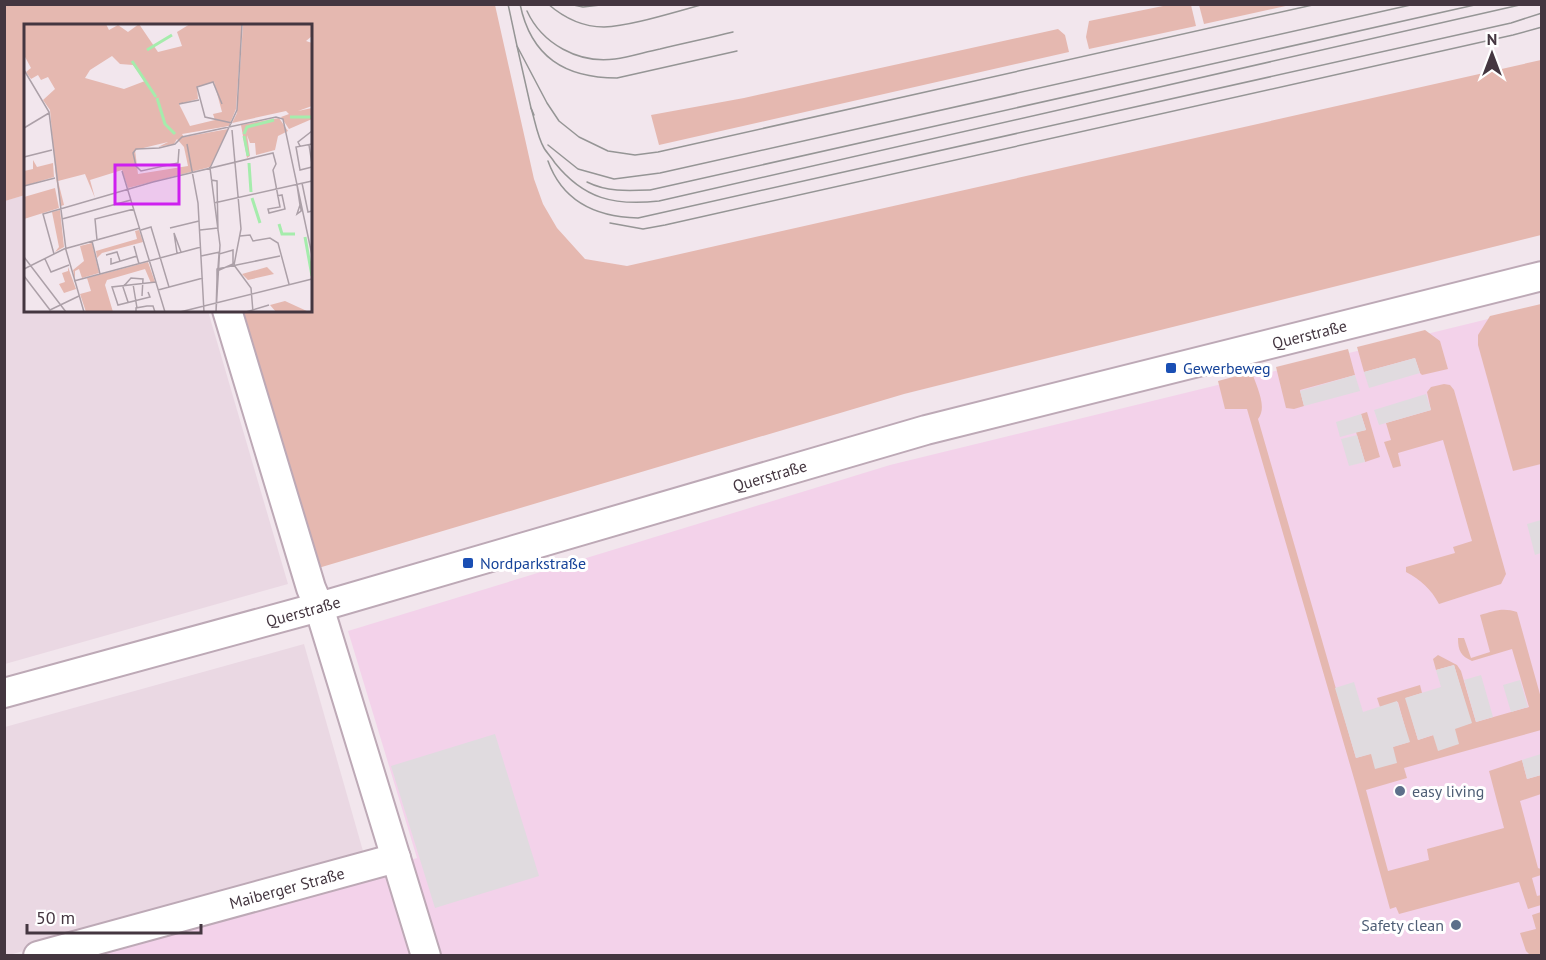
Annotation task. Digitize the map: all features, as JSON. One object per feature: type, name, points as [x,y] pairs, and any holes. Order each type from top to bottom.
[{"type":"street","name":"Querstraße","points":[[4,693],[320,607],[926,430],[1542,276]]},
{"type":"street","points":[[228,312],[426,956]]},
{"type":"street","name":"Maiberger Straße","points":[[38,956],[396,858]]},
{"type":"shaded area","points":[[1199,4],[1290,5],[1204,24]]},
{"type":"shaded area","points":[[5,5],[495,5],[534,179],[543,204],[557,228],[585,259],[627,266],[1541,60],[1541,235],[904,394],[315,569],[239,312],[312,312],[312,24],[24,24],[24,195],[5,201]]},
{"type":"shaded area","points":[[1168,5],[1191,5],[1196,26],[1089,49],[1086,37],[1089,21]]},
{"type":"shaded area","points":[[1058,29],[1065,35],[1069,52],[659,145],[651,115],[744,98]]},
{"type":"shaded area","points":[[24,195],[24,312],[208,312],[288,584],[5,664],[4,201]]},
{"type":"shaded area","points":[[1541,304],[1541,464],[1513,471],[1478,345],[1478,335],[1490,316]]},
{"type":"shaded area","points":[[1541,306],[1541,955],[63,956],[417,858],[348,631],[890,465]]},
{"type":"shaded area","points":[[1425,330],[1440,341],[1448,369],[1422,375],[1415,358],[1364,372],[1357,347]]},
{"type":"shaded area","points":[[1348,349],[1355,375],[1300,390],[1304,406],[1294,409],[1286,408],[1276,367]]},
{"type":"shaded area","points":[[1415,358],[1420,373],[1369,388],[1364,372]]},
{"type":"shaded area","points":[[1252,372],[1262,403],[1258,419],[1356,758],[1409,742],[1398,702],[1380,707],[1377,698],[1420,685],[1422,693],[1406,698],[1418,740],[1471,723],[1454,665],[1436,670],[1433,659],[1438,655],[1457,665],[1461,671],[1476,722],[1529,707],[1512,649],[1472,661],[1461,653],[1458,643],[1458,638],[1464,638],[1471,658],[1490,652],[1480,615],[1503,610],[1517,612],[1541,698],[1541,730],[1404,768],[1407,778],[1366,790],[1388,871],[1429,860],[1427,849],[1504,828],[1489,771],[1522,760],[1527,779],[1541,775],[1541,794],[1520,801],[1538,868],[1541,869],[1541,875],[1532,878],[1537,896],[1541,895],[1541,905],[1528,909],[1519,882],[1399,914],[1396,907],[1390,909],[1247,409],[1225,409],[1218,381]]},
{"type":"shaded area","points":[[1355,375],[1360,391],[1304,406],[1300,391]]},
{"type":"shaded area","points":[[1450,385],[1454,390],[1506,574],[1501,584],[1439,604],[1425,585],[1406,572],[1406,567],[1455,553],[1453,547],[1472,541],[1443,440],[1398,453],[1401,466],[1393,468],[1384,442],[1391,440],[1386,423],[1431,410],[1427,392],[1431,387]]},
{"type":"shaded area","points":[[1426,394],[1431,410],[1379,425],[1374,410]]},
{"type":"shaded area","points":[[1367,412],[1380,457],[1365,462],[1356,432],[1366,430],[1361,414]]},
{"type":"shaded area","points":[[1361,414],[1366,430],[1340,437],[1336,422]]},
{"type":"shaded area","points":[[1357,435],[1365,462],[1349,466],[1341,439]]},
{"type":"shaded area","points":[[1541,520],[1541,553],[1535,555],[1527,524]]},
{"type":"shaded area","points":[[304,644],[365,858],[5,956],[5,727]]},
{"type":"shaded area","points":[[1454,665],[1472,723],[1455,729],[1459,744],[1438,751],[1433,735],[1418,740],[1405,698],[1441,687],[1436,670]]},
{"type":"shaded area","points":[[1481,675],[1493,717],[1476,722],[1464,680]]},
{"type":"shaded area","points":[[1520,680],[1528,707],[1511,712],[1503,685]]},
{"type":"shaded area","points":[[1354,682],[1363,712],[1397,701],[1410,742],[1393,747],[1397,763],[1375,769],[1371,754],[1356,758],[1335,688]]},
{"type":"shaded area","points":[[495,734],[539,876],[435,908],[391,766]]},
{"type":"shaded area","points":[[1541,754],[1541,775],[1527,779],[1522,760]]},
{"type":"shaded area","points":[[1541,912],[1541,955],[1530,955],[1526,951],[1520,933],[1536,929],[1532,915]]},
{"type":"tram line","points":[[508,4],[517,46],[559,121],[579,137],[608,151],[635,155],[658,152],[1317,4]]},
{"type":"tram line","points":[[520,4],[532,38],[542,51],[566,69],[581,74],[617,78],[737,51]]},
{"type":"tram line","points":[[548,4],[574,20],[604,27],[641,21],[705,4]]},
{"type":"tram line","points":[[569,4],[583,7],[609,4]]},
{"type":"tram line","points":[[548,145],[578,169],[614,179],[660,173],[1415,4]]},
{"type":"tram line","points":[[587,182],[625,191],[650,190],[1479,4]]},
{"type":"tram line","points":[[531,108],[544,148],[577,185],[614,201],[659,201],[1524,4]]},
{"type":"tram line","points":[[527,11],[542,33],[552,42],[575,55],[601,60],[626,57],[733,32]]},
{"type":"tram line","points":[[548,161],[563,187],[583,205],[609,215],[638,218],[1511,23],[1542,13]]},
{"type":"tram line","points":[[610,223],[643,229],[665,225],[1542,27]]},
{"type":"tram line","points":[[517,46],[534,115]]},
{"type":"place","name":"Gewerbeweg","points":[[1171,368]]},
{"type":"place","name":"Nordparkstraße","points":[[468,563]]},
{"type":"place","name":"easy living","points":[[1400,791]]},
{"type":"place","name":"Safety clean","points":[[1456,925]]}]
